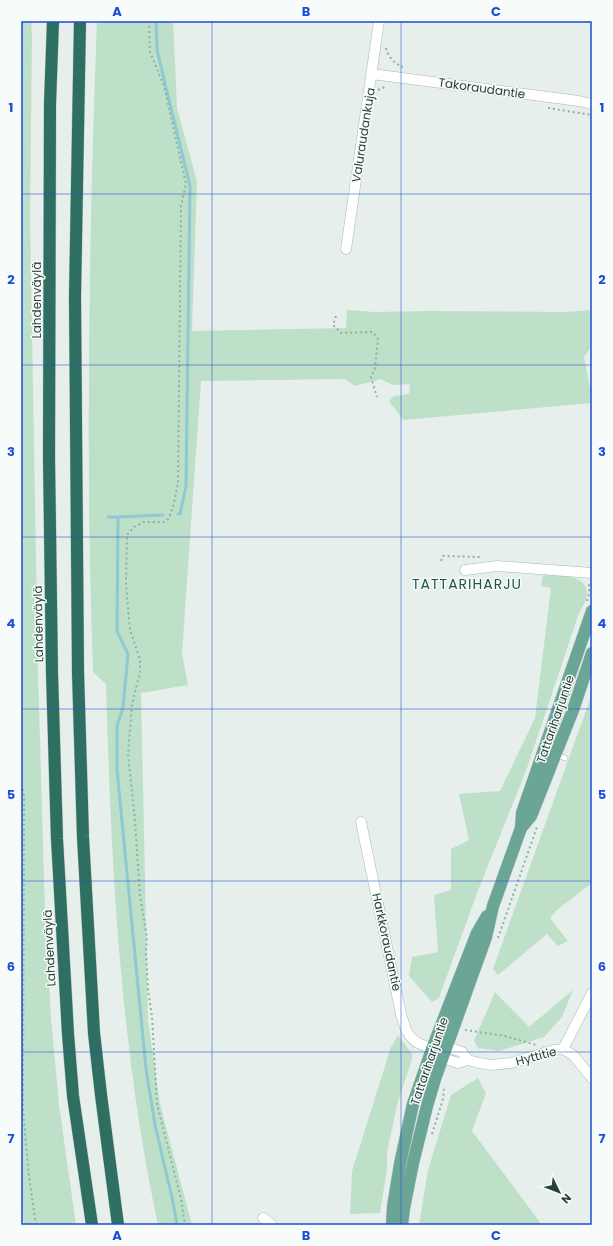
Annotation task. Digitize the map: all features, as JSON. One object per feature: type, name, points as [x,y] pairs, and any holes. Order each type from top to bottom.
[{"type":"highway","points":[[45,21],[50,104]]},
{"type":"highway","name":"Lahdenväylä","points":[[53,21],[50,104],[49,458],[52,673],[57,839],[73,1096],[92,1225]]},
{"type":"highway","points":[[80,21],[75,296],[78,672],[83,837],[94,1033],[118,1225]]},
{"type":"highway","points":[[77,181],[88,21]]},
{"type":"main road","name":"Tattariharjuntie","points":[[554,754],[592,611]]},
{"type":"main road","name":"Tattariharjuntie","points":[[392,1225],[393,1207],[400,1164],[413,1104],[432,1049],[477,933],[492,906],[521,828],[522,813],[554,754],[573,710],[592,653]]},
{"type":"main road","name":"Tattariharjuntie","points":[[402,1225],[404,1208],[427,1106],[486,937],[492,906]]},
{"type":"street","name":"Valuraudankuja","points":[[346,249],[379,21]]},
{"type":"street","name":"Takoraudantie","points":[[372,74],[579,101],[592,104]]},
{"type":"street","points":[[465,570],[497,566],[592,573]]},
{"type":"street","name":"Harkkoraudantie","points":[[361,822],[401,1014],[406,1030],[416,1042],[432,1049]]},
{"type":"street","points":[[563,1049],[592,993]]},
{"type":"street","points":[[432,1049],[445,1052]]},
{"type":"street","name":"Hyttitie","points":[[445,1052],[458,1062],[468,1060],[491,1065],[511,1063],[554,1050],[563,1049],[572,1055],[592,1078]]},
{"type":"street","points":[[263,1218],[272,1225]]},
{"type":"path","points":[[149,21],[150,52],[164,86],[186,184],[181,206],[178,484],[169,518],[165,522],[144,522],[134,527],[127,535],[126,584],[130,630],[140,659],[140,672],[132,704],[128,754],[135,821],[140,895],[147,938],[146,952],[148,989],[152,1017],[157,1104],[181,1199],[185,1225]]},
{"type":"path","points":[[385,46],[389,57],[399,66],[407,69]]},
{"type":"path","points":[[377,91],[381,88],[390,86]]},
{"type":"path","points":[[336,316],[333,325],[341,334],[373,332],[378,339],[375,368],[371,377],[377,397]]},
{"type":"path","points":[[21,779],[24,798],[22,1048],[23,1111],[29,1177],[36,1225]]},
{"type":"path","points":[[496,943],[538,822]]},
{"type":"path","points":[[463,1034],[465,1030],[505,1036],[541,1047]]},
{"type":"green space","points":[[21,21],[31,21],[32,35],[30,216],[38,673],[45,912],[51,1019],[59,1105],[76,1225],[24,1225],[21,1204]]},
{"type":"green space","points":[[97,21],[173,21],[177,108],[197,182],[192,331],[346,328],[347,310],[375,312],[567,312],[592,310],[592,346],[584,357],[590,388],[592,389],[592,403],[403,420],[389,401],[394,396],[409,394],[410,384],[393,385],[381,379],[355,386],[345,379],[201,381],[182,653],[188,685],[141,693],[148,1020],[160,1104],[192,1225],[158,1225],[145,1158],[126,1023],[120,956],[111,820],[106,684],[93,672],[89,527],[89,364]]},
{"type":"green space","points":[[543,575],[570,577],[581,581],[585,586],[587,598],[579,613],[526,771],[477,893],[439,998],[432,1002],[409,976],[412,957],[438,952],[434,895],[451,890],[451,849],[469,840],[459,794],[500,791],[535,718],[551,588],[541,586]]},
{"type":"green space","points":[[592,694],[592,883],[557,910],[550,918],[568,941],[558,946],[547,934],[498,975],[493,969]]},
{"type":"green space","points":[[573,990],[562,1017],[544,1037],[499,1051],[478,1048],[474,1041],[495,992],[529,1027]]},
{"type":"green space","points":[[398,1035],[412,1054],[412,1059],[397,1105],[387,1152],[387,1169],[380,1213],[350,1214],[352,1171],[391,1047]]},
{"type":"green space","points":[[478,1078],[486,1093],[472,1131],[542,1225],[419,1225],[428,1170],[451,1095]]},
{"type":"waterway","points":[[156,21],[157,50],[190,186],[186,486],[180,514],[178,514]]},
{"type":"waterway","points":[[163,515],[118,517],[117,631],[128,654],[123,707],[117,726],[117,770],[146,1069],[155,1125],[177,1225]]},
{"type":"waterway","points":[[108,517],[118,517]]},
{"type":"district","name":"TATTARIHARJU","points":[[467,584]]}]
